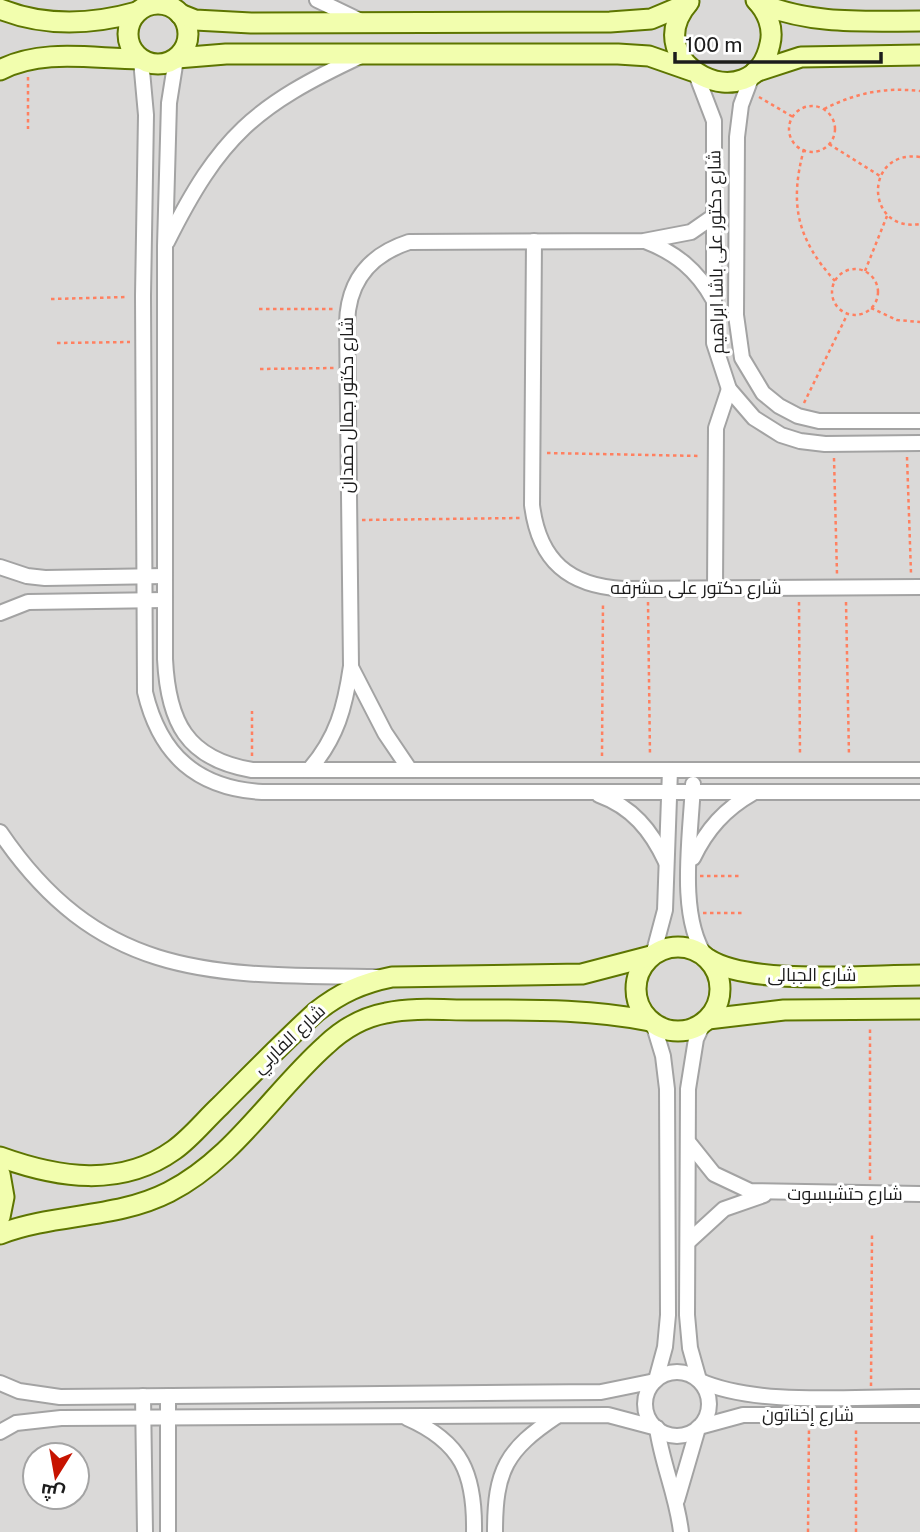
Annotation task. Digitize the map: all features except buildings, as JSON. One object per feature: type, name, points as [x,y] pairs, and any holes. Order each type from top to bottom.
[{"type":"street","points":[[317,0],[365,23]]},
{"type":"street","points":[[757,1],[779,12],[819,20],[920,21]]},
{"type":"street","points":[[751,78],[763,63],[771,39],[771,26],[757,1]]},
{"type":"street","points":[[0,9],[31,19],[63,23],[98,21],[154,4],[178,9],[213,22],[631,22],[670,13],[689,2]]},
{"type":"street","points":[[689,2],[680,15],[676,39],[678,51],[694,73]]},
{"type":"street","points":[[138,8],[128,31],[132,51],[141,59],[146,115],[143,296],[145,692],[158,732],[184,765],[220,786],[262,792],[920,792]]},
{"type":"street","points":[[178,9],[188,32],[187,41],[176,58],[169,103],[165,246],[166,687],[176,721],[195,747],[212,759],[257,770],[920,770]]},
{"type":"street","points":[[0,70],[27,60],[141,59],[159,65],[176,58],[226,54],[634,54],[664,60],[718,83],[751,78],[801,57],[920,55]]},
{"type":"street","points":[[165,246],[203,174],[250,120],[310,79],[364,54]]},
{"type":"street","name":"شارع دكتور على باشا ابراهيم","points":[[694,73],[714,121],[714,301],[717,359],[729,389],[744,410],[764,426],[800,441],[834,444],[913,443]]},
{"type":"street","name":"شارع دكتور على باشا ابراهيم","points":[[751,78],[737,137],[737,339],[751,377],[779,406],[798,416],[819,421],[920,421]]},
{"type":"street","name":"شارع دكتور جمال حمدان","points":[[309,770],[328,746],[341,719],[351,666],[347,520],[347,309],[358,278],[380,255],[409,242],[644,241],[691,232],[714,216]]},
{"type":"street","name":"شارع دكتور على مشرفه","points":[[534,241],[534,518],[544,547],[562,570],[582,582],[603,588],[916,587]]},
{"type":"street","name":"شارع دكتور جمال حمدان","points":[[644,241],[662,247],[686,263],[705,285],[714,301]]},
{"type":"street","points":[[715,589],[715,456],[718,414],[729,389]]},
{"type":"street","points":[[764,426],[779,406]]},
{"type":"street","points":[[0,567],[27,576],[45,578],[165,576]]},
{"type":"street","points":[[0,613],[28,602],[165,600]]},
{"type":"street","name":"شارع دكتور جمال حمدان","points":[[351,666],[385,733],[410,770]]},
{"type":"street","points":[[257,770],[262,792]]},
{"type":"street","points":[[652,955],[665,910],[670,770]]},
{"type":"street","points":[[677,1500],[698,1428],[709,1404],[699,1381],[688,1331],[690,1072],[696,1039],[715,1010],[720,989],[719,978],[696,943],[690,912],[694,770]]},
{"type":"street","points":[[591,792],[611,799],[637,818],[657,843],[667,863]]},
{"type":"street","points":[[690,869],[710,828],[723,814],[755,792]]},
{"type":"street","points":[[0,832],[36,879],[70,912],[130,948],[163,961],[231,974],[392,977]]},
{"type":"street","points":[[681,1532],[677,1500],[664,1467],[657,1428],[645,1405],[665,1346],[668,1315],[667,1102],[665,1065],[651,1022],[642,1012],[635,988],[643,965],[652,955],[663,949],[686,948],[707,958]]},
{"type":"street","name":"شارع الفاربي","points":[[0,1157],[40,1170],[90,1177],[113,1176],[156,1161],[192,1133],[324,1005],[351,989],[392,977],[582,974],[652,955]]},
{"type":"street","name":"شارع الجبالى","points":[[707,958],[720,967],[749,974],[920,975]]},
{"type":"street","name":"شارع الجبالى","points":[[706,1021],[757,1011],[920,1009]]},
{"type":"street","name":"شارع الفاربي","points":[[0,1234],[48,1220],[115,1210],[169,1192],[193,1177],[236,1140],[325,1046],[364,1020],[410,1010],[561,1010],[599,1012],[651,1022]]},
{"type":"street","points":[[651,1022],[673,1031],[684,1031],[706,1021]]},
{"type":"street","name":"شارع حتشبسوت","points":[[689,1143],[700,1159],[722,1179],[750,1191],[769,1194],[920,1194]]},
{"type":"street","points":[[0,1174],[4,1197],[0,1217]]},
{"type":"street","name":"شارع حتشبسوت","points":[[689,1241],[705,1223],[724,1209],[769,1194]]},
{"type":"street","points":[[0,1383],[40,1396],[169,1396],[601,1392],[655,1381],[664,1375],[682,1372],[699,1381]]},
{"type":"street","name":"شارع إخناتون","points":[[699,1381],[745,1395],[920,1397]]},
{"type":"street","points":[[143,1396],[145,1532]]},
{"type":"street","points":[[169,1396],[169,1532]]},
{"type":"street","points":[[0,1432],[16,1423],[35,1419],[169,1417],[558,1415],[624,1417],[682,1435],[698,1428]]},
{"type":"street","points":[[495,1532],[495,1494],[508,1459],[519,1444],[558,1415]]},
{"type":"street","name":"شارع إخناتون","points":[[698,1428],[743,1415],[920,1415]]},
{"type":"street","points":[[402,1416],[431,1429],[459,1456],[473,1493],[474,1532]]},
{"type":"path","points":[[27,60],[28,129]]},
{"type":"path","points":[[751,78],[793,117]]},
{"type":"path","points":[[824,109],[835,125],[829,144],[817,151],[804,149],[791,136],[793,117],[809,106],[824,109],[870,91],[895,89],[920,92]]},
{"type":"path","points":[[829,144],[880,176]]},
{"type":"path","points":[[804,149],[796,177],[798,215],[803,234],[816,260],[835,281],[834,300],[847,313],[860,314],[871,307],[878,291],[874,279],[865,271],[848,270],[835,281]]},
{"type":"path","points":[[920,157],[896,159],[880,176],[877,193],[888,215],[901,223],[920,224]]},
{"type":"path","points":[[865,271],[888,215]]},
{"type":"path","points":[[51,299],[143,296]]},
{"type":"path","points":[[871,307],[897,320],[920,322]]},
{"type":"path","points":[[259,309],[347,309]]},
{"type":"path","points":[[798,416],[847,313]]},
{"type":"path","points":[[57,343],[143,342]]},
{"type":"path","points":[[260,369],[347,368]]},
{"type":"path","points":[[913,443],[916,587]]},
{"type":"path","points":[[834,444],[849,770]]},
{"type":"path","points":[[532,453],[715,456]]},
{"type":"path","points":[[347,520],[534,518]]},
{"type":"path","points":[[602,770],[603,588]]},
{"type":"path","points":[[799,588],[800,770]]},
{"type":"path","points":[[648,589],[650,770]]},
{"type":"path","points":[[252,711],[257,770]]},
{"type":"path","points":[[690,869],[741,876]]},
{"type":"path","points":[[690,912],[742,913]]},
{"type":"path","points":[[870,1009],[870,1194]]},
{"type":"path","points":[[871,1396],[872,1235]]},
{"type":"path","points":[[808,1532],[809,1415]]},
{"type":"path","points":[[856,1415],[856,1532]]},
{"type":"shaded area","points":[[0,0],[920,0],[920,1532],[0,1532]]}]
